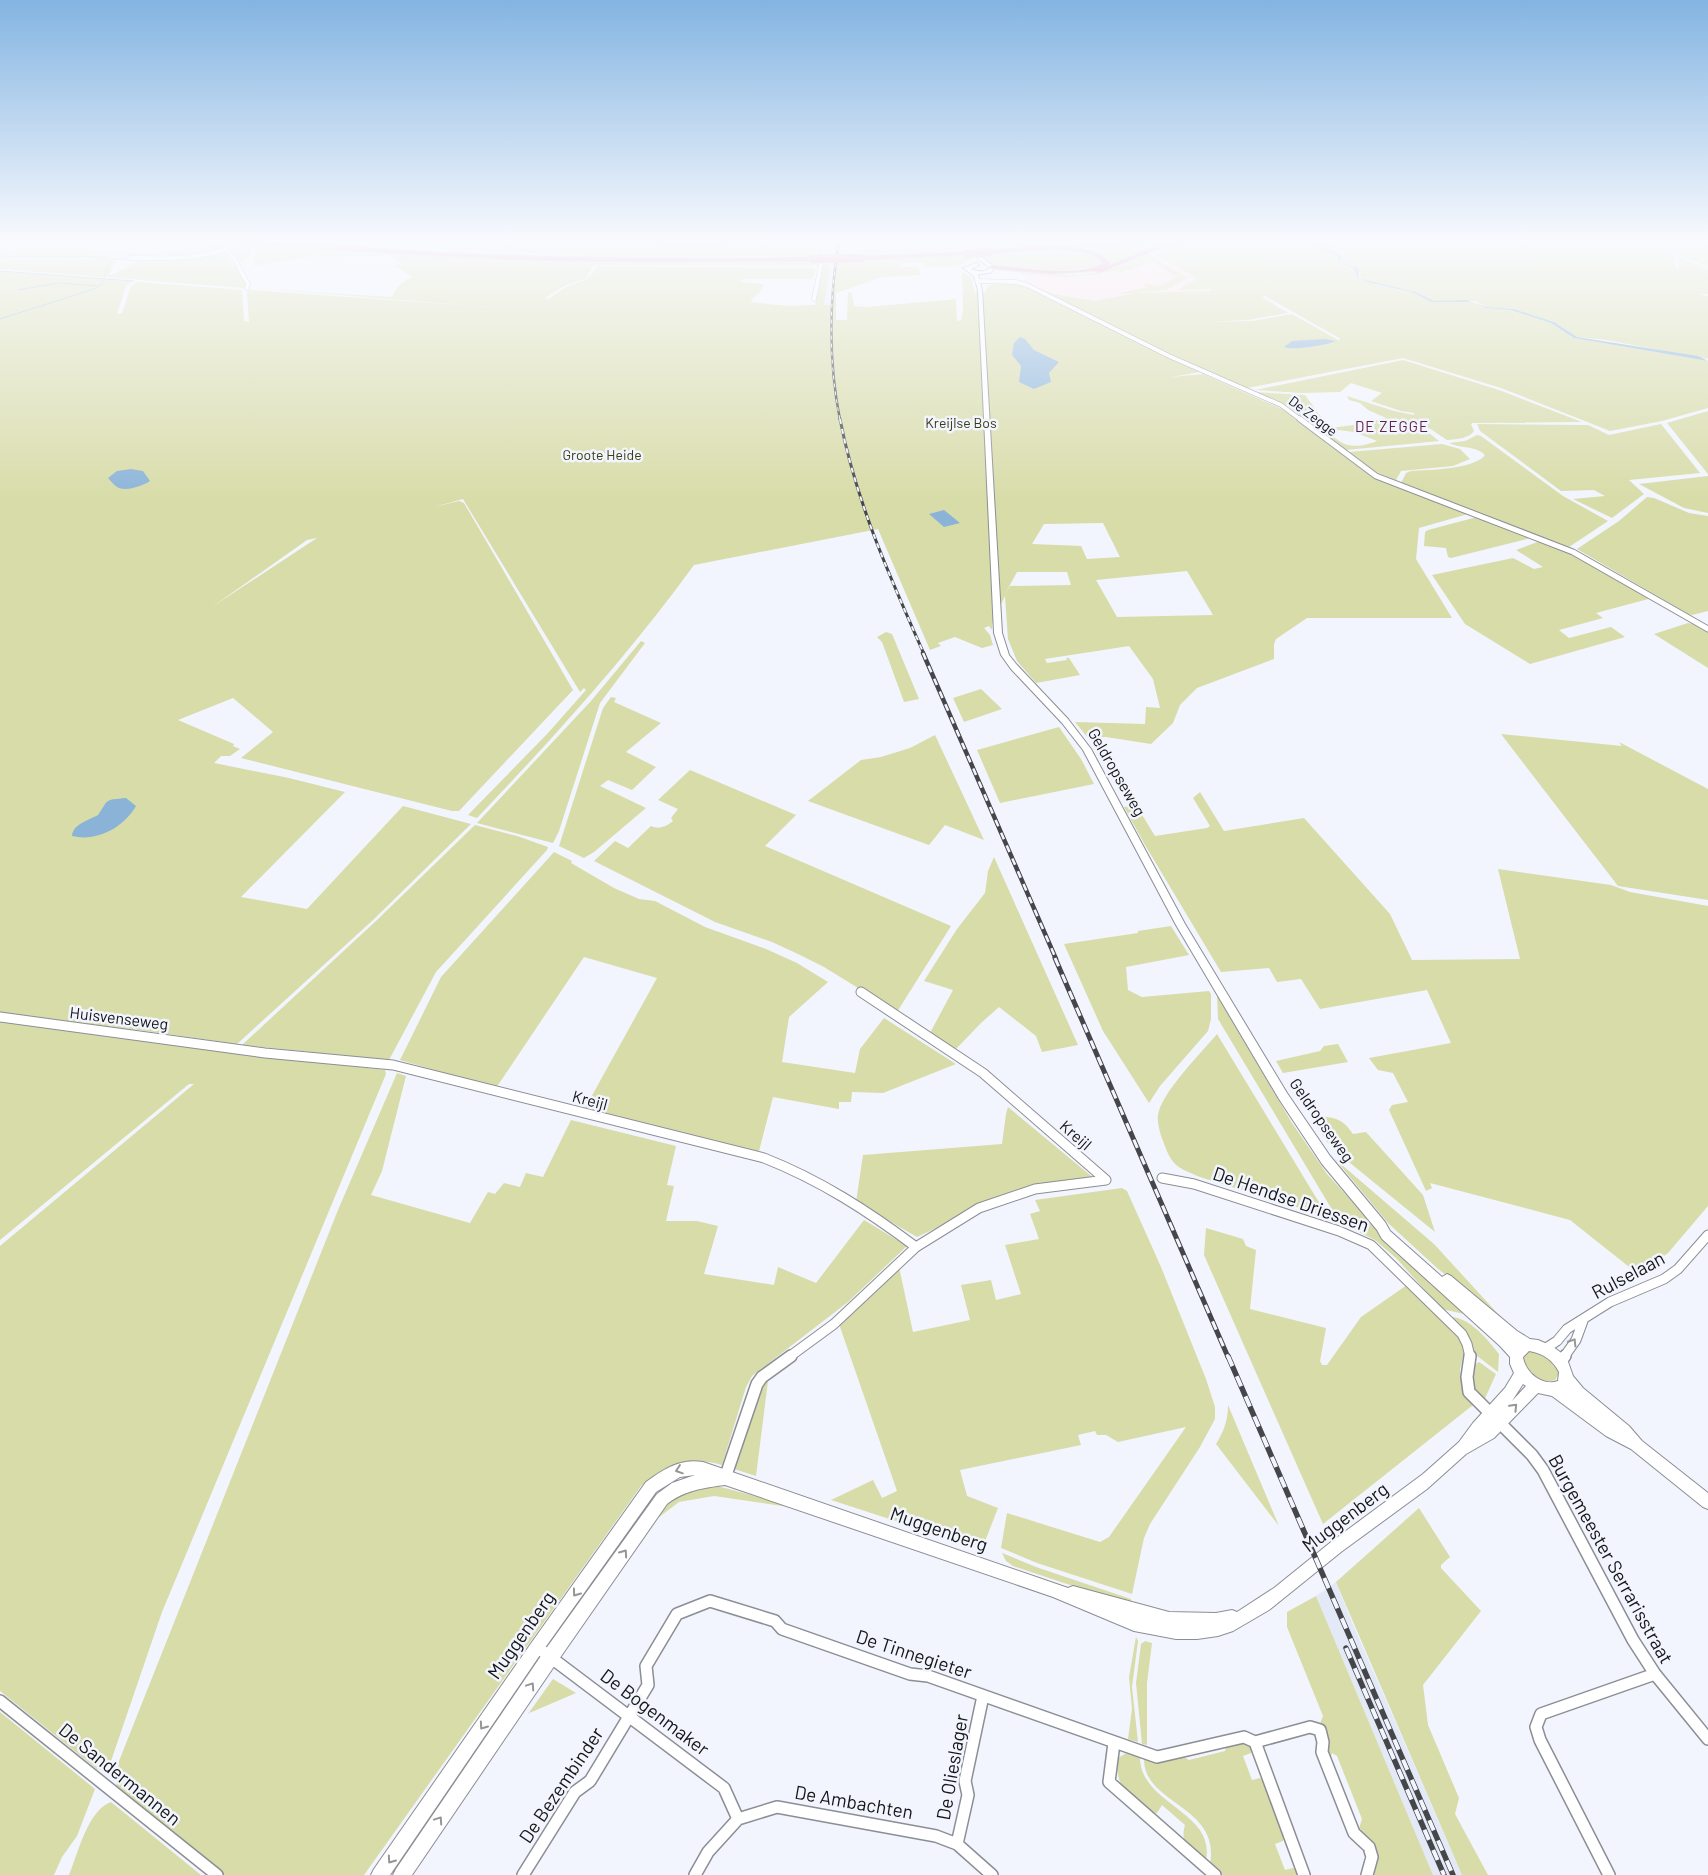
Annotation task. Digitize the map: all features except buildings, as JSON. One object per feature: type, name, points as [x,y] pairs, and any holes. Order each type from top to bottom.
[{"type":"main road","name":"Geldropseweg","points":[[982,328],[998,633],[1005,655],[1042,698],[1065,721],[1087,749],[1181,925],[1283,1096],[1326,1160],[1381,1226],[1386,1235],[1517,1355]]},
{"type":"main road","name":"Geldropseweg","points":[[1381,1226],[1390,1231],[1512,1335],[1528,1345]]},
{"type":"main road","points":[[1554,1389],[1563,1383],[1565,1378],[1565,1370],[1561,1361],[1546,1348],[1528,1345],[1521,1348],[1517,1355],[1517,1364],[1521,1373],[1536,1386],[1554,1389],[1618,1437],[1637,1446]]},
{"type":"main road","name":"Muggenberg","points":[[380,1875],[537,1647],[651,1487],[667,1475],[684,1468],[701,1467],[725,1478],[1055,1590],[1132,1622],[1169,1631],[1195,1631],[1219,1628],[1247,1615],[1417,1489],[1463,1447],[1482,1438],[1517,1385],[1521,1373]]},
{"type":"main road","points":[[1565,1378],[1578,1393],[1624,1431],[1637,1446],[1708,1502]]},
{"type":"main road","name":"Muggenberg","points":[[1495,1418],[1536,1386]]},
{"type":"main road","name":"Muggenberg","points":[[402,1875],[551,1656],[662,1499],[672,1490],[688,1482],[725,1478]]},
{"type":"street","name":"De Zegge","points":[[1112,328],[1169,356],[1277,403],[1376,476],[1574,552],[1708,629]]},
{"type":"street","name":"Kreijl","points":[[725,1478],[757,1384],[762,1377],[834,1324],[916,1247],[980,1208],[999,1200],[1035,1189],[1106,1180],[983,1073],[861,992]]},
{"type":"street","name":"Huisvenseweg","points":[[0,1017],[234,1048]]},
{"type":"street","name":"Kreijl","points":[[234,1048],[265,1053],[393,1065],[764,1158],[794,1169],[870,1212],[916,1247]]},
{"type":"street","name":"De Hendse Driessen","points":[[1162,1178],[1189,1182],[1212,1189],[1339,1231],[1371,1245],[1462,1334],[1468,1344],[1472,1357],[1467,1383],[1469,1392],[1495,1418]]},
{"type":"street","name":"Rulselaan","points":[[1546,1348],[1557,1341],[1567,1330],[1610,1302],[1664,1279],[1678,1269],[1708,1236]]},
{"type":"street","name":"Rulselaan","points":[[1561,1361],[1576,1340],[1583,1320]]},
{"type":"street","name":"Burgemeester Serrarisstraat","points":[[1495,1418],[1532,1454],[1543,1470],[1612,1602],[1655,1674],[1708,1739]]},
{"type":"street","name":"De Tinnegieter","points":[[629,1716],[648,1686],[646,1666],[677,1614],[710,1601],[775,1621],[782,1629],[910,1674],[928,1676],[1158,1757],[1244,1737],[1255,1742],[1310,1727],[1320,1730],[1323,1742],[1322,1752],[1354,1833],[1369,1847],[1372,1857],[1367,1875]]},
{"type":"street","name":"De Bogenmaker","points":[[537,1647],[724,1788],[738,1819]]},
{"type":"street","points":[[1609,1875],[1540,1740],[1535,1728],[1536,1721],[1541,1714],[1655,1674]]},
{"type":"street","name":"De Olieslager","points":[[957,1844],[968,1795],[965,1781],[983,1696]]},
{"type":"street","name":"De Sandermannen","points":[[0,1701],[217,1875]]},
{"type":"street","name":"De Bezembinder","points":[[523,1875],[575,1792],[590,1781],[629,1716]]},
{"type":"street","points":[[1255,1742],[1304,1875]]},
{"type":"street","points":[[1114,1743],[1109,1782],[1215,1875]]},
{"type":"street","name":"De Ambachten","points":[[738,1819],[777,1807],[936,1836],[957,1844],[992,1875]]},
{"type":"street","points":[[695,1875],[708,1852],[738,1819]]},
{"type":"shaded area","points":[[824,328],[831,328],[831,342],[824,342]]},
{"type":"shaded area","points":[[1336,1582],[1462,1875],[1433,1875],[1316,1596]]},
{"type":"green space","points":[[0,328],[1316,328],[1338,340],[1341,339],[1321,328],[1558,328],[1574,338],[1708,361],[1708,408],[1662,421],[1610,431],[1501,388],[1403,358],[1247,388],[1206,371],[1171,377],[1203,374],[1289,412],[1369,474],[1468,514],[1419,528],[1416,559],[1452,618],[1307,618],[1276,639],[1274,659],[1197,688],[1180,705],[1173,723],[1151,744],[1106,737],[1088,738],[1075,722],[1145,724],[1146,707],[1160,708],[1153,679],[1129,646],[1045,659],[1047,663],[1067,660],[1066,658],[1069,658],[1080,675],[1036,683],[1017,661],[1008,639],[1005,596],[992,624],[992,630],[989,626],[984,628],[990,635],[993,645],[982,648],[955,637],[938,643],[941,646],[930,650],[878,529],[694,565],[617,664],[534,757],[477,818],[468,815],[548,733],[586,690],[584,688],[580,692],[463,499],[434,507],[459,501],[464,503],[573,690],[459,811],[452,811],[241,758],[273,732],[233,698],[178,720],[234,744],[233,746],[240,749],[230,756],[221,756],[214,763],[289,778],[345,792],[241,897],[307,909],[403,806],[471,824],[373,920],[237,1044],[118,1027],[234,1048],[256,1055],[385,1070],[386,1074],[162,1612],[111,1761],[101,1770],[97,1769],[0,1691],[0,1246],[194,1084],[189,1084],[0,1240]],"holes":[[[1103,523],[1120,557],[1087,559],[1081,546],[1032,544],[1044,524]],[[317,538],[212,607],[307,540]],[[1187,571],[1213,615],[1117,617],[1096,580]],[[1017,572],[1067,572],[1071,585],[1010,586],[1005,594]]]},
{"type":"green space","points":[[1562,328],[1708,328],[1708,359],[1606,340],[1577,337]]},
{"type":"green space","points":[[1403,360],[1499,390],[1582,422],[1473,423],[1471,424],[1474,431],[1469,436],[1447,440],[1423,424],[1426,422],[1423,420],[1418,424],[1439,441],[1346,450],[1327,436],[1354,446],[1377,441],[1354,432],[1339,430],[1323,433],[1314,426],[1330,428],[1386,418],[1368,410],[1360,403],[1349,400],[1347,396],[1394,411],[1414,415],[1414,413],[1401,411],[1371,401],[1382,393],[1351,383],[1340,392],[1301,393],[1255,390]]},
{"type":"green space","points":[[1255,392],[1305,395],[1322,418],[1311,423],[1287,406]]},
{"type":"green space","points":[[1708,411],[1708,474],[1667,423]]},
{"type":"green space","points":[[1477,424],[1588,425],[1609,435],[1661,424],[1700,473],[1629,480],[1644,494],[1612,518],[1573,499],[1605,496],[1594,490],[1561,491],[1480,431]]},
{"type":"green space","points":[[1477,435],[1563,496],[1608,521],[1569,547],[1401,483],[1406,473],[1411,471],[1451,468],[1480,460],[1485,455],[1481,452],[1449,443],[1465,441]]},
{"type":"green space","points":[[1442,444],[1460,449],[1470,459],[1453,466],[1401,471],[1396,480],[1374,471],[1349,452]]},
{"type":"green space","points":[[1708,476],[1708,513],[1684,508],[1639,484]]},
{"type":"green space","points":[[1647,497],[1654,498],[1689,513],[1708,516],[1708,611],[1692,615],[1688,614],[1577,549],[1619,521]]},
{"type":"green space","points":[[1477,517],[1531,538],[1451,558],[1448,557],[1446,548],[1424,546],[1425,532],[1428,530]]},
{"type":"green space","points":[[1540,541],[1585,559],[1652,598],[1596,613],[1603,618],[1559,630],[1569,638],[1611,627],[1625,637],[1530,664],[1465,624],[1432,575],[1513,558],[1534,569],[1543,567],[1516,550]]},
{"type":"green space","points":[[1688,623],[1708,633],[1708,668],[1654,634]]},
{"type":"green space","points":[[886,632],[892,634],[919,699],[904,702],[882,642],[877,637]]},
{"type":"green space","points":[[641,641],[645,643],[600,703],[559,831],[553,843],[477,823],[591,701]]},
{"type":"green space","points":[[981,689],[1002,709],[964,722],[953,698]]},
{"type":"green space","points":[[611,697],[616,698],[614,702],[661,723],[626,752],[656,767],[632,790],[608,780],[600,786],[646,808],[594,852],[584,858],[559,846],[603,708]]},
{"type":"green space","points":[[1059,727],[1081,759],[1094,784],[1000,803],[977,750]]},
{"type":"green space","points":[[1501,734],[1622,746],[1619,742],[1708,789],[1708,900],[1618,886]]},
{"type":"green space","points":[[935,735],[984,840],[945,825],[929,845],[808,801],[861,760],[881,757],[910,748]]},
{"type":"green space","points":[[690,770],[796,815],[765,846],[951,926],[897,1012],[824,967],[798,954],[772,942],[715,922],[594,861],[615,841],[628,848],[651,826],[663,827],[673,821],[671,818],[678,809],[658,800]]},
{"type":"green space","points":[[1200,792],[1224,831],[1304,818],[1390,914],[1412,960],[1520,959],[1498,869],[1611,885],[1630,892],[1708,906],[1708,1206],[1668,1253],[1654,1263],[1633,1270],[1570,1220],[1430,1183],[1432,1188],[1426,1191],[1389,1110],[1392,1105],[1408,1102],[1393,1073],[1378,1070],[1369,1058],[1451,1043],[1427,990],[1320,1009],[1301,979],[1277,982],[1269,968],[1221,972],[1124,807],[1136,805],[1155,836],[1207,828],[1210,826],[1193,798]]},
{"type":"green space","points":[[475,825],[517,836],[548,847],[436,972],[389,1060],[242,1045],[376,921]]},
{"type":"green space","points":[[554,852],[572,861],[571,863],[614,888],[639,899],[655,901],[705,927],[766,949],[797,963],[828,982],[789,1017],[782,1062],[855,1073],[860,1049],[884,1018],[956,1064],[883,1093],[852,1092],[851,1102],[839,1102],[839,1109],[773,1097],[758,1155],[584,1110],[657,978],[584,957],[496,1088],[400,1060],[441,977]]},
{"type":"green space","points":[[994,857],[1078,1045],[1042,1052],[1036,1036],[999,1007],[955,1050],[930,1033],[953,990],[924,981],[957,929],[985,893],[988,871]]},
{"type":"green space","points":[[1171,926],[1189,955],[1126,967],[1128,990],[1142,997],[1209,991],[1211,994],[1211,1019],[1208,1031],[1160,1086],[1149,1103],[1103,1031],[1064,944]]},
{"type":"green space","points":[[1217,995],[1292,1123],[1327,1174],[1402,1256],[1485,1329],[1464,1314],[1442,1309],[1396,1258],[1375,1240],[1340,1223],[1218,1019]]},
{"type":"green space","points":[[1217,1034],[1323,1209],[1325,1216],[1200,1177],[1180,1168],[1169,1156],[1158,1124],[1161,1106],[1174,1084]]},
{"type":"green space","points":[[1338,1044],[1348,1062],[1283,1073],[1276,1061],[1320,1051],[1324,1046]]},
{"type":"green space","points":[[397,1073],[406,1076],[382,1171],[371,1195],[470,1223],[488,1192],[495,1194],[504,1183],[520,1187],[526,1173],[543,1177],[571,1120],[676,1146],[667,1185],[674,1186],[666,1221],[697,1221],[718,1226],[704,1274],[774,1285],[778,1267],[816,1283],[864,1220],[907,1246],[848,1302],[752,1376],[746,1387],[722,1465],[700,1461],[689,1462],[659,1473],[641,1486],[364,1875],[224,1875],[116,1788],[119,1761],[338,1210]]},
{"type":"green space","points":[[1008,1107],[1096,1180],[1008,1195],[917,1237],[856,1202],[863,1155],[1002,1144]]},
{"type":"green space","points":[[1317,1116],[1329,1117],[1342,1122],[1353,1134],[1366,1132],[1423,1195],[1435,1232],[1339,1154],[1327,1142],[1312,1118]]},
{"type":"green space","points":[[1335,1159],[1434,1244],[1510,1327],[1437,1268],[1388,1223]]},
{"type":"green space","points":[[1122,1188],[1127,1191],[1161,1267],[1206,1379],[1215,1407],[1215,1419],[1200,1447],[1150,1524],[1144,1538],[1132,1594],[1037,1563],[1001,1548],[1007,1513],[1100,1542],[1109,1537],[1186,1427],[1118,1442],[1106,1435],[1097,1435],[1095,1431],[1078,1435],[1081,1445],[960,1470],[967,1496],[998,1508],[982,1549],[831,1500],[873,1480],[882,1498],[897,1491],[839,1324],[899,1267],[913,1332],[970,1320],[961,1285],[991,1280],[996,1300],[1021,1294],[1005,1245],[1039,1239],[1030,1214],[1040,1211],[1035,1200]]},
{"type":"green space","points":[[1206,1228],[1243,1239],[1246,1246],[1256,1250],[1250,1309],[1326,1328],[1320,1361],[1322,1365],[1327,1365],[1361,1317],[1407,1285],[1458,1335],[1464,1351],[1460,1370],[1462,1388],[1473,1405],[1323,1524],[1204,1255]]},
{"type":"green space","points":[[1449,1317],[1464,1320],[1489,1342],[1499,1354],[1498,1372],[1476,1355],[1466,1334]]},
{"type":"green space","points":[[1532,1350],[1541,1351],[1559,1370],[1555,1380],[1544,1381],[1529,1372],[1524,1363],[1524,1357]]},
{"type":"green space","points":[[1479,1362],[1496,1374],[1483,1403],[1476,1394],[1473,1385],[1474,1365]]},
{"type":"green space","points":[[768,1381],[756,1476],[734,1469],[758,1390]]},
{"type":"green space","points":[[1228,1405],[1279,1526],[1216,1444],[1225,1425]]},
{"type":"green space","points":[[708,1485],[803,1509],[714,1496],[679,1502],[650,1524],[673,1496]]},
{"type":"green space","points":[[1419,1508],[1450,1557],[1441,1565],[1441,1568],[1481,1611],[1423,1685],[1428,1725],[1459,1798],[1455,1814],[1488,1875],[1462,1875],[1336,1582]]},
{"type":"green space","points":[[1002,1553],[1036,1567],[1131,1599],[1130,1605],[1013,1566],[1006,1561]]},
{"type":"green space","points":[[1316,1596],[1433,1875],[1374,1875],[1377,1861],[1376,1850],[1370,1841],[1358,1832],[1362,1819],[1337,1756],[1332,1753],[1330,1760],[1319,1726],[1323,1716],[1287,1627],[1287,1612]]},
{"type":"green space","points":[[1136,1637],[1138,1641],[1132,1687],[1138,1742],[1128,1739],[1132,1709],[1129,1677]]},
{"type":"green space","points":[[1145,1641],[1152,1643],[1147,1683],[1147,1745],[1142,1744],[1136,1683],[1141,1644]]},
{"type":"green space","points":[[553,1679],[576,1693],[528,1713]]},
{"type":"green space","points":[[0,1712],[95,1789],[77,1836],[62,1857],[54,1875],[0,1875]]},
{"type":"green space","points":[[1244,1741],[1253,1747],[1251,1753],[1243,1756],[1252,1780],[1260,1778],[1265,1782],[1285,1834],[1283,1841],[1275,1844],[1285,1870],[1293,1868],[1299,1872],[1298,1875],[1223,1875],[1210,1864],[1210,1844],[1204,1829],[1194,1817],[1155,1786],[1147,1774],[1144,1758],[1158,1763],[1184,1757],[1189,1760],[1225,1751],[1227,1745]]},
{"type":"green space","points":[[1128,1752],[1140,1757],[1143,1773],[1152,1786],[1200,1830],[1206,1843],[1206,1860],[1185,1842],[1185,1825],[1162,1805],[1157,1813],[1152,1814],[1131,1797],[1121,1785],[1117,1769],[1118,1758]]},
{"type":"green space","points":[[111,1802],[201,1875],[69,1875],[90,1823],[103,1807]]},
{"type":"water","points":[[1558,328],[1562,328],[1577,337],[1698,356],[1708,361],[1574,338]]},
{"type":"water","points":[[1020,337],[1025,339],[1034,350],[1059,362],[1049,373],[1051,382],[1034,389],[1019,382],[1021,366],[1012,355],[1014,343]]},
{"type":"water","points":[[1325,339],[1336,341],[1310,347],[1284,347],[1292,341]]},
{"type":"water","points":[[131,469],[143,471],[150,481],[143,485],[125,489],[117,487],[108,478],[117,471]]},
{"type":"water","points":[[944,510],[960,523],[944,527],[929,514]]},
{"type":"water","points":[[126,798],[136,806],[131,814],[117,827],[109,832],[91,837],[72,836],[75,828],[98,815],[108,801]]},
{"type":"railway","points":[[831,328],[833,375],[840,420]]},
{"type":"railway","points":[[840,419],[855,480],[875,539],[924,654]]},
{"type":"railway","points":[[923,653],[1056,959]]},
{"type":"railway","points":[[1055,958],[1228,1357]]},
{"type":"railway","points":[[1228,1356],[1453,1875]]},
{"type":"railway","points":[[1346,1648],[1444,1875]]},
{"type":"district","name":"DE ZEGGE","points":[[1392,427]]},
{"type":"park label","name":"Kreijlse Bos","points":[[961,423]]},
{"type":"park label","name":"Groote Heide","points":[[602,455]]}]
